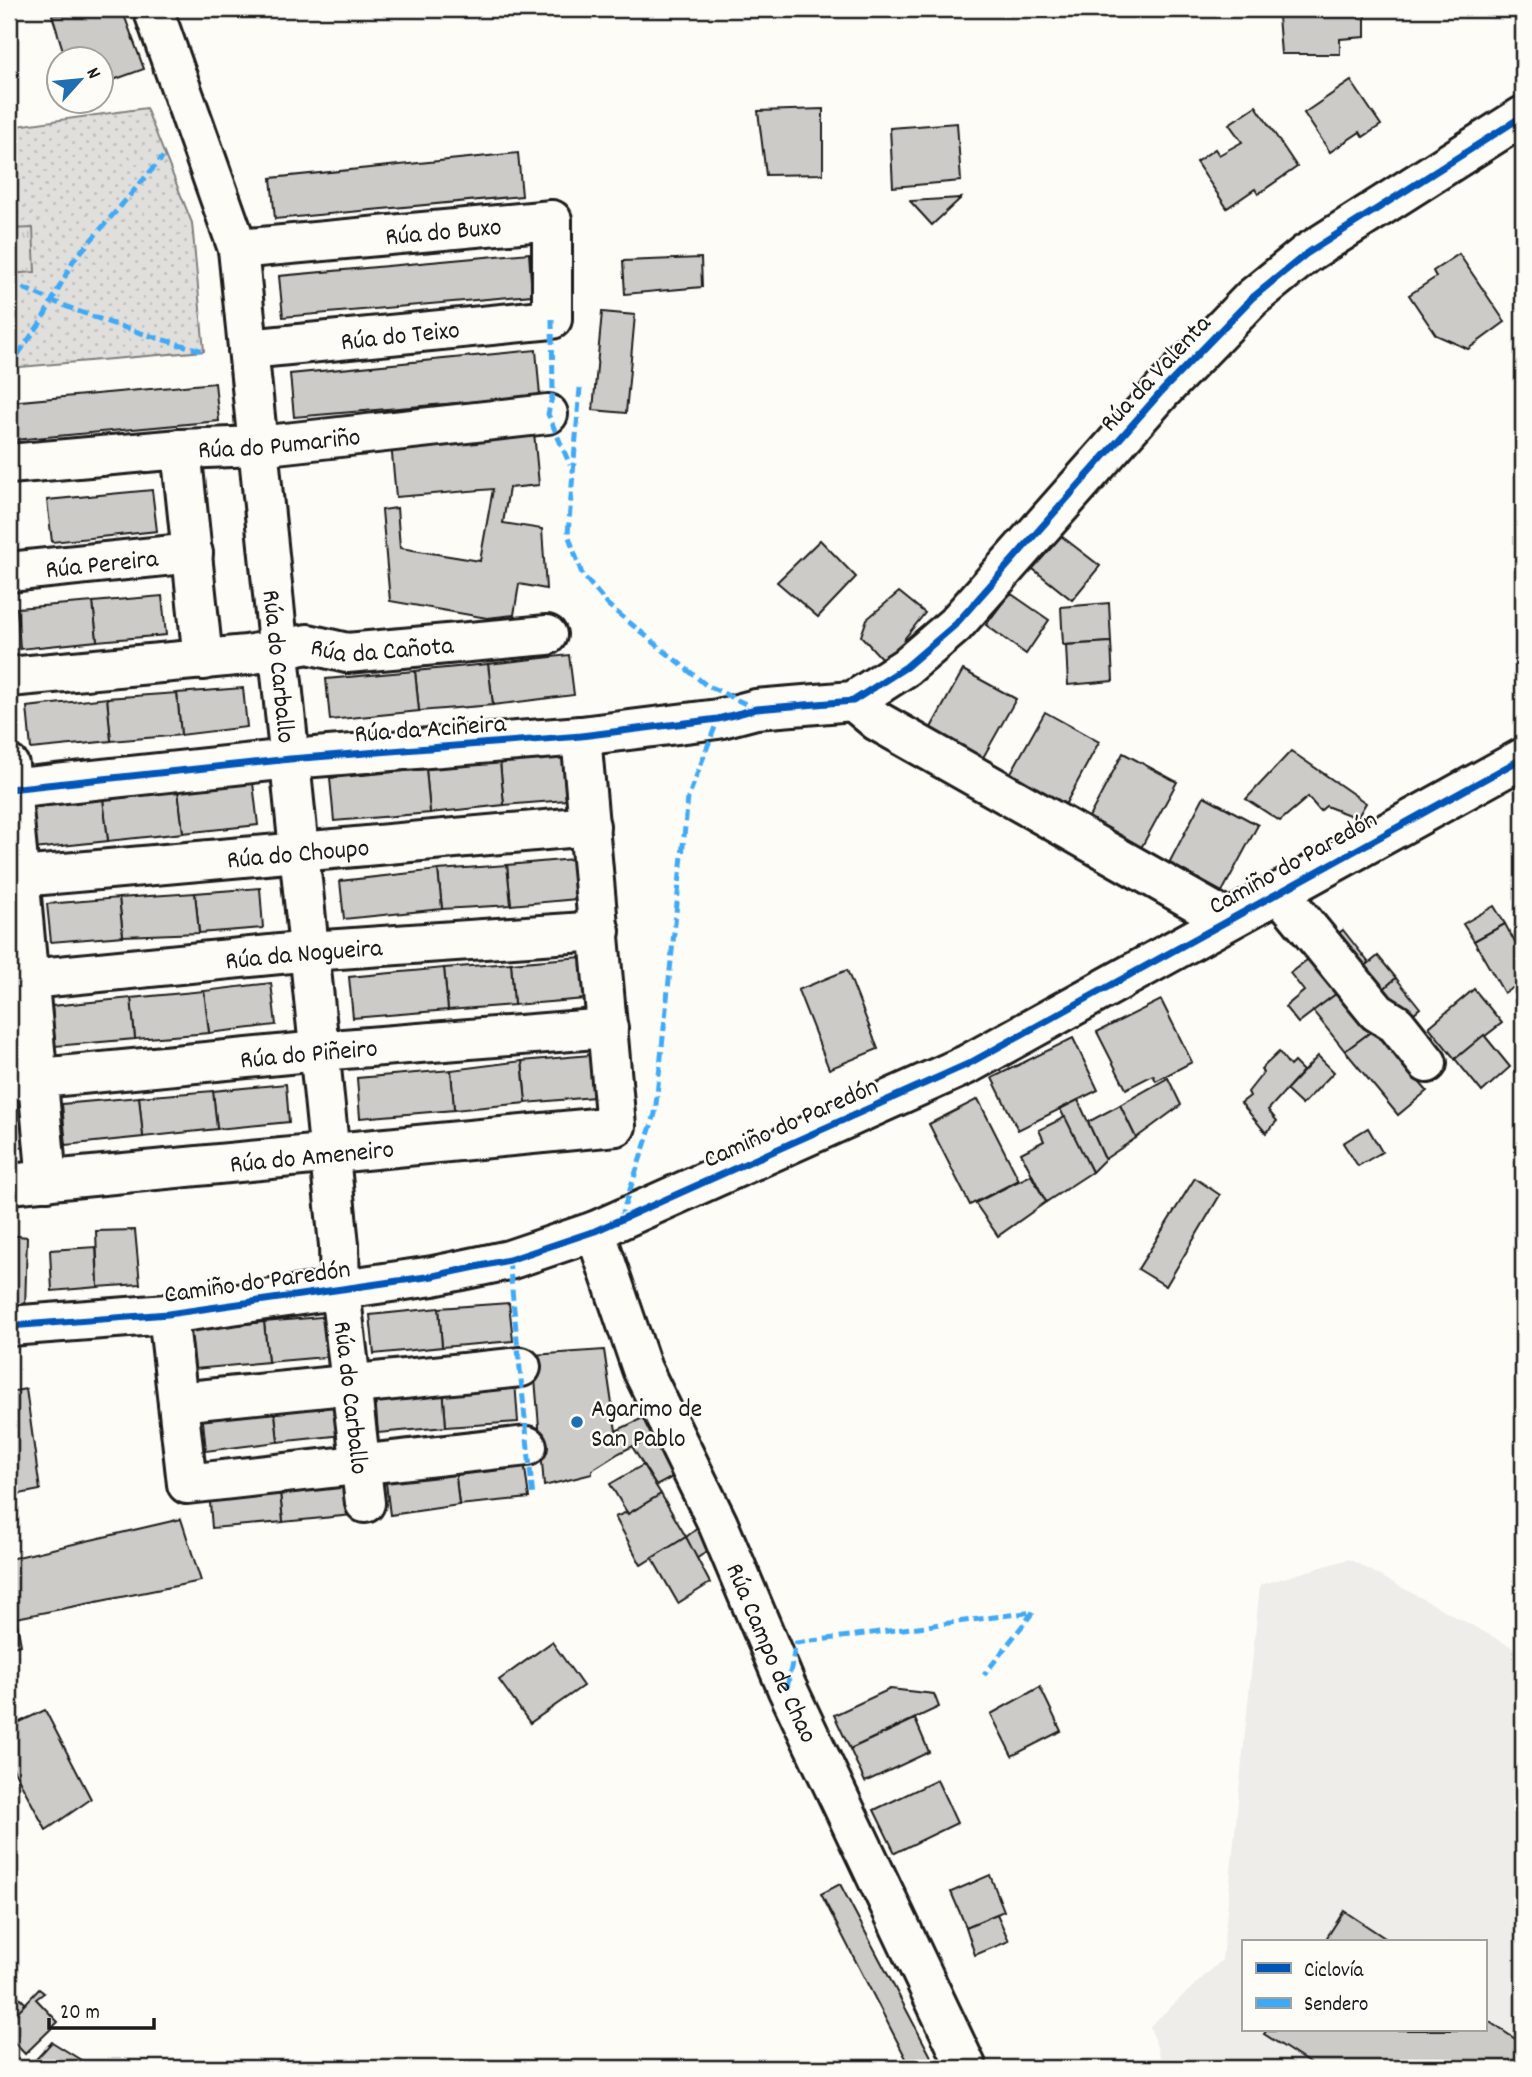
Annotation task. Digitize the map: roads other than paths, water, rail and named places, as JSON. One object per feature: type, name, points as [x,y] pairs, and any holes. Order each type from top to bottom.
[{"type":"street","name":"Rúa do Carballo","points":[[152,9],[238,249],[330,1155],[340,1290],[365,1503]]},
{"type":"street","name":"Rúa da Valenta","points":[[853,701],[906,667],[955,625],[1162,391],[1252,298],[1306,254],[1523,116]]},
{"type":"street","name":"Rúa do Buxo","points":[[238,249],[551,220],[552,319]]},
{"type":"street","name":"Rúa do Teixo","points":[[248,349],[552,319]]},
{"type":"street","name":"Rúa do Pumariño","points":[[9,464],[181,449],[258,446],[548,414]]},
{"type":"street","points":[[181,449],[203,660]]},
{"type":"street","name":"Rúa Pereira","points":[[9,572],[193,553]]},
{"type":"street","name":"Rúa da Cañota","points":[[9,677],[203,660],[308,644],[347,653],[547,635]]},
{"type":"street","name":"Rúa da Aciñeira","points":[[10,780],[581,736],[718,719],[756,709],[853,701]]},
{"type":"street","points":[[853,701],[877,721],[1228,920]]},
{"type":"street","points":[[581,736],[608,1028]]},
{"type":"street","name":"Camiño do Paredón","points":[[9,1326],[168,1314],[433,1276],[509,1260],[595,1231],[968,1064],[1523,758]]},
{"type":"street","points":[[10,780],[23,1080],[47,1181]]},
{"type":"street","name":"Rúa do Choupo","points":[[14,878],[300,850],[590,826]]},
{"type":"street","points":[[1279,892],[1377,1012],[1396,1024],[1427,1063]]},
{"type":"street","name":"Rúa da Nogueira","points":[[19,980],[310,951],[600,930]]},
{"type":"street","name":"Rúa do Piñeiro","points":[[23,1080],[319,1051],[608,1028]]},
{"type":"street","name":"Rúa do Ameneiro","points":[[9,1184],[617,1126],[608,1028]]},
{"type":"street","name":"Rúa Campo de Chao","points":[[595,1231],[642,1369],[718,1524],[796,1709],[967,2068]]},
{"type":"street","name":"Camiño do Paredón","points":[[168,1314],[187,1484],[527,1446]]},
{"type":"street","points":[[178,1402],[521,1367]]},
{"type":"place","name":"Agarimo de San Pablo","points":[[577,1422]]}]
